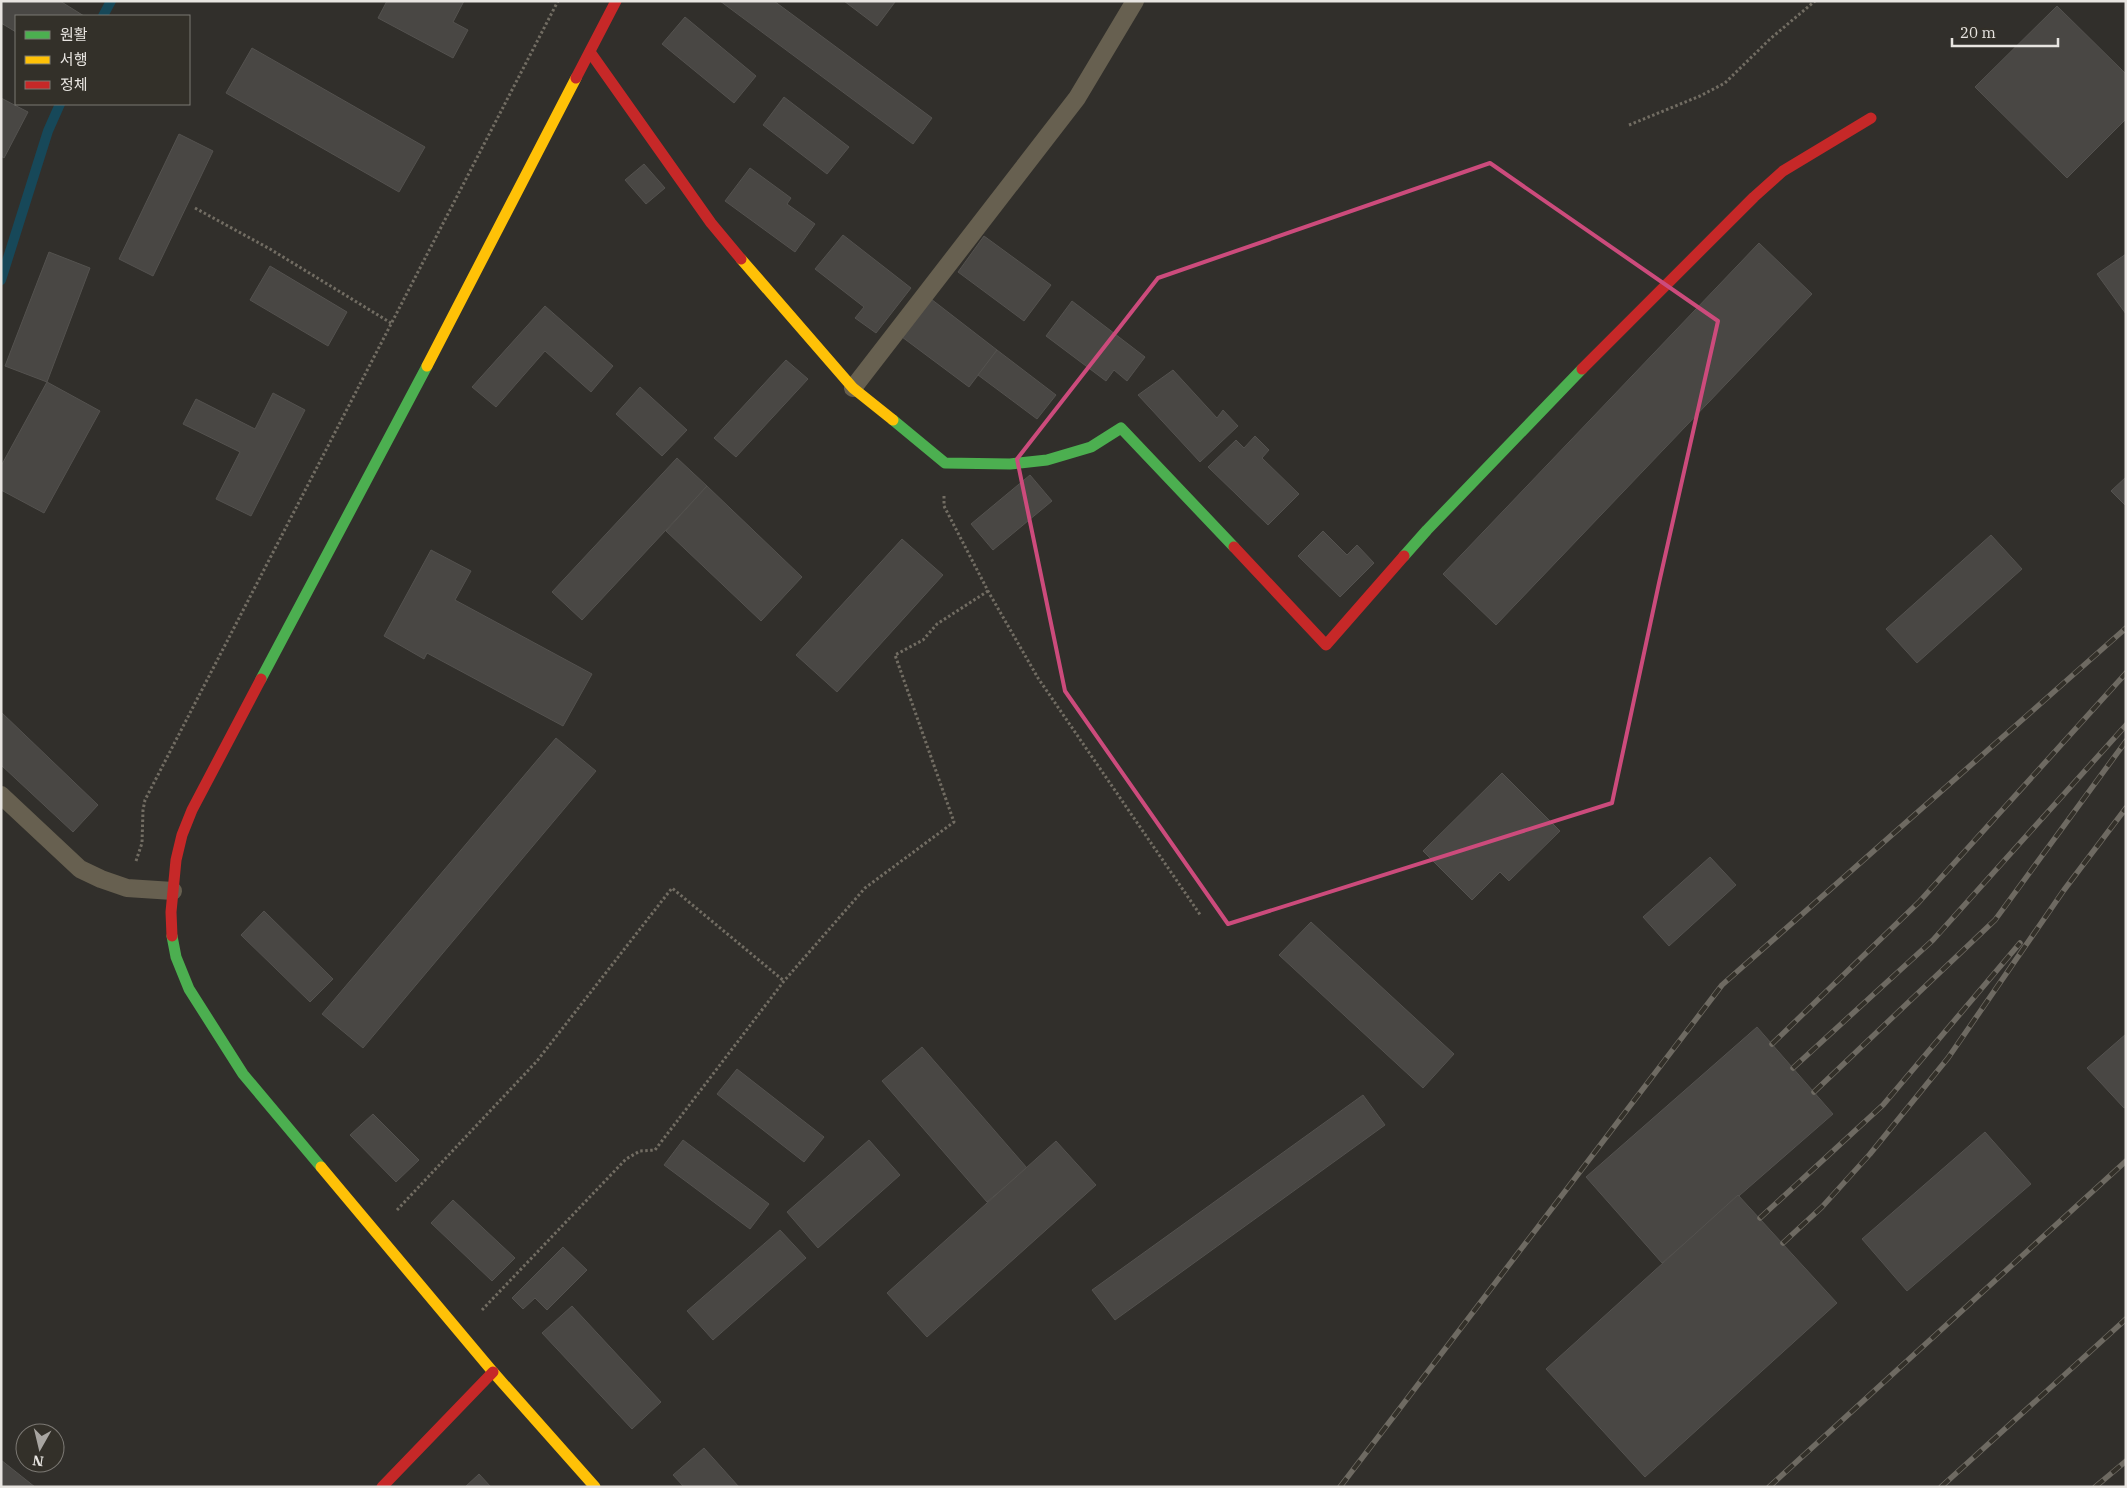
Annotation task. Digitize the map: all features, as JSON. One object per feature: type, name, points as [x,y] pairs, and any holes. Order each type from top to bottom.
[{"type":"street","points":[[596,1487],[460,1334],[243,1074],[189,989],[176,956],[172,934],[176,860],[182,835],[192,810],[392,433],[616,1]]},
{"type":"street","points":[[590,52],[728,245],[853,388],[945,464],[1010,464],[1047,460],[1091,447],[1121,428],[1326,645],[1370,598],[1426,530],[1754,197],[1783,171],[1871,118]]},
{"type":"street","points":[[382,1487],[493,1372]]},
{"type":"lane","points":[[853,388],[1077,98],[1135,1]]},
{"type":"lane","points":[[1,795],[80,869],[127,888],[173,891]]},
{"type":"path","points":[[127,888],[142,843],[142,810],[145,800],[558,1]]},
{"type":"path","points":[[1629,125],[1700,96],[1725,83],[1770,39],[1814,1]]},
{"type":"path","points":[[195,208],[270,248],[391,323]]},
{"type":"path","points":[[945,464],[944,506],[988,591],[1038,678],[1201,916]]},
{"type":"path","points":[[460,1334],[626,1159],[640,1151],[655,1150],[784,981],[865,888],[954,822],[895,655],[923,640],[937,624],[988,591]]},
{"type":"path","points":[[376,1233],[537,1061],[672,888],[784,981]]},
{"type":"highlighted area","points":[[1490,163],[1718,321],[1612,803],[1228,924],[1065,691],[1017,459],[1158,278]]},
{"type":"building","points":[[1,1],[60,1],[82,15],[15,15],[15,31],[1,23]]},
{"type":"building","points":[[387,1],[464,1],[453,22],[468,30],[453,58],[378,18]]},
{"type":"building","points":[[720,1],[774,1],[932,118],[913,144]]},
{"type":"building","points":[[844,1],[894,1],[895,2],[877,26]]},
{"type":"building","points":[[2057,6],[2126,74],[2126,119],[2067,178],[1975,87]]},
{"type":"building","points":[[685,17],[756,76],[734,103],[662,44]]},
{"type":"building","points":[[252,48],[425,147],[399,192],[226,93]]},
{"type":"building","points":[[784,97],[849,147],[827,174],[763,125]]},
{"type":"building","points":[[1,98],[28,112],[4,158],[1,156]]},
{"type":"building","points":[[179,134],[213,151],[153,276],[119,259]]},
{"type":"building","points":[[644,164],[665,188],[646,204],[625,180]]},
{"type":"building","points":[[750,168],[791,198],[787,204],[815,224],[795,252],[725,201]]},
{"type":"building","points":[[843,235],[911,288],[876,333],[855,318],[864,307],[815,269]]},
{"type":"building","points":[[984,236],[1051,285],[1024,321],[958,272]]},
{"type":"building","points":[[1759,243],[1812,294],[1496,625],[1443,574]]},
{"type":"building","points":[[49,252],[90,268],[47,382],[5,366]]},
{"type":"building","points":[[2126,254],[2126,314],[2097,274]]},
{"type":"building","points":[[270,266],[347,312],[328,346],[250,300]]},
{"type":"building","points":[[931,299],[997,350],[969,387],[902,337]]},
{"type":"building","points":[[1072,301],[1145,357],[1127,381],[1114,370],[1106,381],[1046,336]]},
{"type":"building","points":[[545,306],[613,366],[591,392],[545,351],[496,407],[472,387]]},
{"type":"building","points":[[997,350],[1056,395],[1037,419],[978,375]]},
{"type":"building","points":[[786,360],[808,379],[736,457],[714,438]]},
{"type":"building","points":[[1173,370],[1217,418],[1223,410],[1238,426],[1200,462],[1138,395]]},
{"type":"building","points":[[47,382],[100,411],[44,513],[1,490],[1,466]]},
{"type":"building","points":[[640,387],[687,430],[662,456],[616,414]]},
{"type":"building","points":[[273,393],[305,410],[251,516],[216,499],[240,452],[183,424],[196,399],[255,429]]},
{"type":"building","points":[[1255,436],[1269,450],[1262,458],[1299,494],[1268,525],[1208,467],[1236,440],[1244,448]]},
{"type":"building","points":[[677,458],[707,486],[582,620],[552,592]]},
{"type":"building","points":[[1030,475],[1052,501],[993,550],[971,524]]},
{"type":"building","points":[[2126,477],[2126,506],[2111,491]]},
{"type":"building","points":[[707,486],[802,577],[761,621],[666,531]]},
{"type":"building","points":[[1323,531],[1347,555],[1357,545],[1374,563],[1340,597],[1298,556]]},
{"type":"building","points":[[1991,535],[2022,569],[1917,663],[1886,629]]},
{"type":"building","points":[[902,539],[943,575],[837,692],[796,655]]},
{"type":"building","points":[[431,550],[471,571],[455,600],[592,674],[563,726],[427,653],[424,659],[384,636]]},
{"type":"building","points":[[1,712],[98,805],[73,832],[1,765]]},
{"type":"building","points":[[556,738],[596,771],[363,1048],[322,1014]]},
{"type":"building","points":[[1502,773],[1560,831],[1509,881],[1500,872],[1472,900],[1423,851]]},
{"type":"building","points":[[1710,857],[1736,885],[1669,946],[1643,917]]},
{"type":"building","points":[[264,911],[333,979],[310,1002],[241,935]]},
{"type":"building","points":[[1311,922],[1454,1054],[1423,1088],[1279,955]]},
{"type":"building","points":[[1757,1027],[1833,1114],[1662,1263],[1586,1177]]},
{"type":"building","points":[[2126,1034],[2126,1107],[2124,1108],[2087,1068]]},
{"type":"building","points":[[922,1047],[1027,1168],[987,1202],[882,1081]]},
{"type":"building","points":[[737,1069],[824,1137],[804,1162],[717,1094]]},
{"type":"building","points":[[1363,1095],[1385,1125],[1115,1320],[1092,1290]]},
{"type":"building","points":[[373,1114],[419,1160],[396,1182],[350,1135]]},
{"type":"building","points":[[1985,1132],[2031,1184],[1907,1291],[1862,1239]]},
{"type":"building","points":[[683,1140],[769,1204],[750,1229],[664,1165]]},
{"type":"building","points":[[869,1140],[900,1175],[818,1248],[787,1212]]},
{"type":"building","points":[[1056,1141],[1096,1185],[927,1337],[887,1293]]},
{"type":"building","points":[[1738,1195],[1837,1303],[1645,1477],[1546,1369]]},
{"type":"building","points":[[453,1200],[515,1258],[492,1281],[431,1223]]},
{"type":"building","points":[[780,1230],[806,1258],[713,1340],[687,1311]]},
{"type":"building","points":[[563,1247],[587,1270],[547,1310],[535,1298],[523,1309],[512,1298]]},
{"type":"building","points":[[572,1306],[661,1402],[632,1429],[542,1333]]},
{"type":"building","points":[[704,1448],[739,1487],[684,1487],[673,1475]]},
{"type":"building","points":[[1,1460],[35,1487],[1,1487]]},
{"type":"building","points":[[479,1474],[491,1487],[465,1487]]},
{"type":"waterway","points":[[104,15],[111,1]]},
{"type":"waterway","points":[[1,280],[48,131],[60,105]]},
{"type":"railway","points":[[1340,1487],[1722,985],[2126,628]]},
{"type":"railway","points":[[1772,1044],[1919,902],[2126,673]]},
{"type":"railway","points":[[1793,1068],[1933,940],[2126,725]]},
{"type":"railway","points":[[1814,1092],[1995,920],[2126,741]]},
{"type":"railway","points":[[1783,1243],[1822,1207],[1870,1154],[1948,1058],[2064,890],[2126,808]]},
{"type":"railway","points":[[1760,1218],[1883,1105],[2020,943]]},
{"type":"railway","points":[[1769,1487],[2126,1161]]},
{"type":"railway","points":[[1941,1487],[2126,1319]]},
{"type":"railway","points":[[2095,1487],[2126,1461]]},
{"type":"traffic: fast","points":[[261,679],[427,366]]},
{"type":"traffic: fast","points":[[1404,556],[1582,369]]},
{"type":"traffic: fast","points":[[893,420],[945,463],[1010,464],[1047,460],[1091,447],[1121,428],[1234,547]]},
{"type":"traffic: fast","points":[[172,936],[176,957],[189,989],[243,1074],[321,1167]]},
{"type":"traffic: slow","points":[[427,366],[576,78]]},
{"type":"traffic: slow","points":[[741,259],[853,388],[893,420]]},
{"type":"traffic: slow","points":[[321,1167],[493,1372],[595,1487]]},
{"type":"traffic: jam","points":[[576,78],[616,1]]},
{"type":"traffic: jam","points":[[590,52],[711,223],[741,259]]},
{"type":"traffic: jam","points":[[1582,369],[1754,197],[1783,171],[1871,118]]},
{"type":"traffic: jam","points":[[1234,547],[1326,645],[1404,556]]},
{"type":"traffic: jam","points":[[172,936],[171,912],[176,860],[182,835],[192,810],[261,679]]},
{"type":"traffic: jam","points":[[382,1487],[493,1372]]}]
